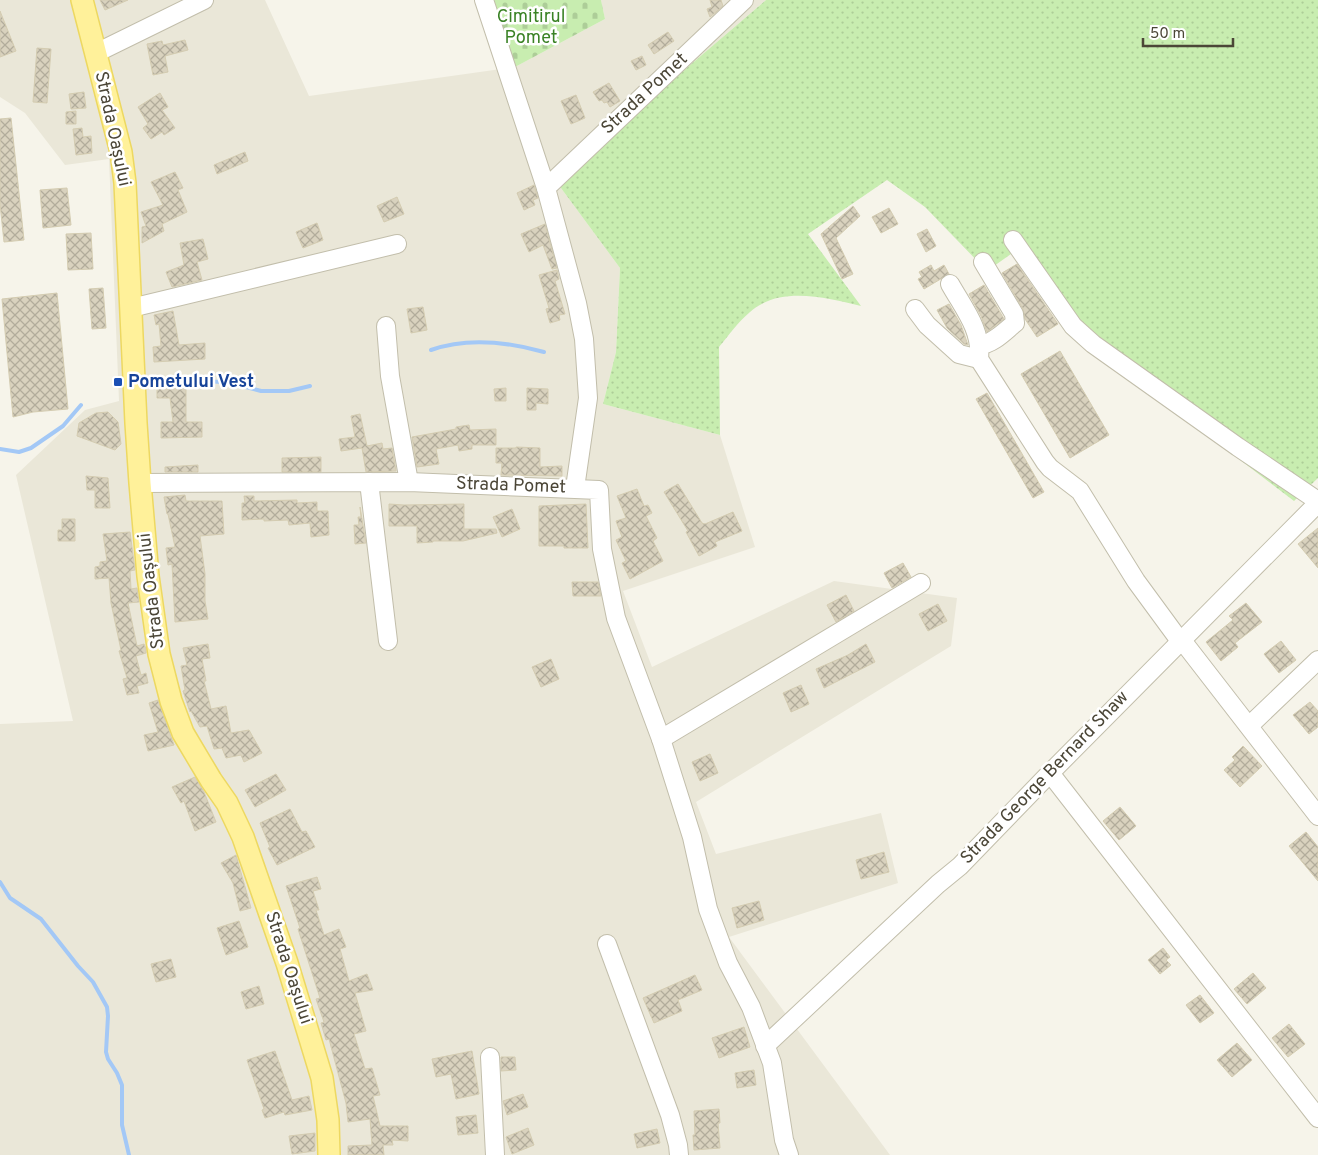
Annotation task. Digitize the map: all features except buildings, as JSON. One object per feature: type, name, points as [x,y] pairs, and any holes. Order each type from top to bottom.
[{"type":"main road","name":"Strada Oașului","points":[[82,0],[121,152],[127,207],[140,483],[148,576],[159,654],[171,701],[183,733],[227,803],[243,837],[281,945],[322,1078],[328,1120],[328,1155]]},
{"type":"street","points":[[96,53],[204,0]]},
{"type":"street","name":"Strada Pomet","points":[[140,483],[409,482],[575,488],[588,398],[584,339],[577,303],[546,188],[484,0]]},
{"type":"street","name":"Strada Pomet","points":[[546,188],[594,141],[681,62],[736,3]]},
{"type":"street","points":[[1013,240],[1074,326],[1093,344],[1318,502]]},
{"type":"street","points":[[131,308],[397,244]]},
{"type":"street","points":[[980,352],[984,345],[1015,324],[1014,314],[982,262]]},
{"type":"street","points":[[950,284],[976,330],[980,352],[1045,462],[1080,491],[1136,581],[1318,816]]},
{"type":"street","points":[[915,309],[927,325],[959,354],[980,352]]},
{"type":"street","points":[[386,326],[390,376],[409,482]]},
{"type":"street","points":[[369,482],[388,641]]},
{"type":"street","points":[[575,488],[599,490],[602,549],[616,618],[661,739],[692,837],[708,909],[728,963],[751,1007],[772,1063],[784,1140],[789,1155]]},
{"type":"street","name":"Strada George Bernard Shaw","points":[[765,1046],[938,884],[960,866],[1318,502]]},
{"type":"street","points":[[661,739],[921,583]]},
{"type":"street","points":[[1249,726],[1318,660]]},
{"type":"street","points":[[1050,773],[1318,1118]]},
{"type":"street","points":[[607,944],[670,1115],[679,1155]]},
{"type":"street","points":[[490,1057],[495,1155]]},
{"type":"shaded area","points":[[0,0],[265,0],[309,96],[515,67],[605,19],[601,0],[766,0],[689,66],[558,184],[620,268],[616,352],[603,404],[720,435],[755,547],[623,591],[652,667],[834,581],[957,598],[951,646],[696,802],[716,854],[881,813],[898,883],[729,937],[890,1155],[0,1155],[0,724],[73,721],[16,475],[85,410],[119,401],[109,159],[65,165],[25,113],[0,97]]},
{"type":"green space","name":"Cimitirul Pomet","points":[[493,0],[601,0],[605,19],[515,67]]},
{"type":"green space","points":[[766,0],[1318,0],[1318,478],[1294,501],[1075,334],[1018,249],[987,271],[925,207],[887,180],[808,234],[861,306],[819,297],[789,296],[775,299],[762,304],[750,312],[719,347],[720,435],[603,404],[616,352],[620,268],[558,184],[689,66]]},
{"type":"waterway","points":[[431,350],[459,343],[488,342],[544,352]]},
{"type":"waterway","points":[[154,380],[227,382],[261,391],[289,391],[310,386]]},
{"type":"waterway","points":[[0,449],[19,452],[31,448],[63,426],[81,405]]},
{"type":"waterway","points":[[0,882],[10,898],[41,919],[93,982],[107,1007],[106,1052],[122,1085],[122,1125],[129,1155]]},
{"type":"place","name":"Pometului Vest","points":[[118,382]]}]
